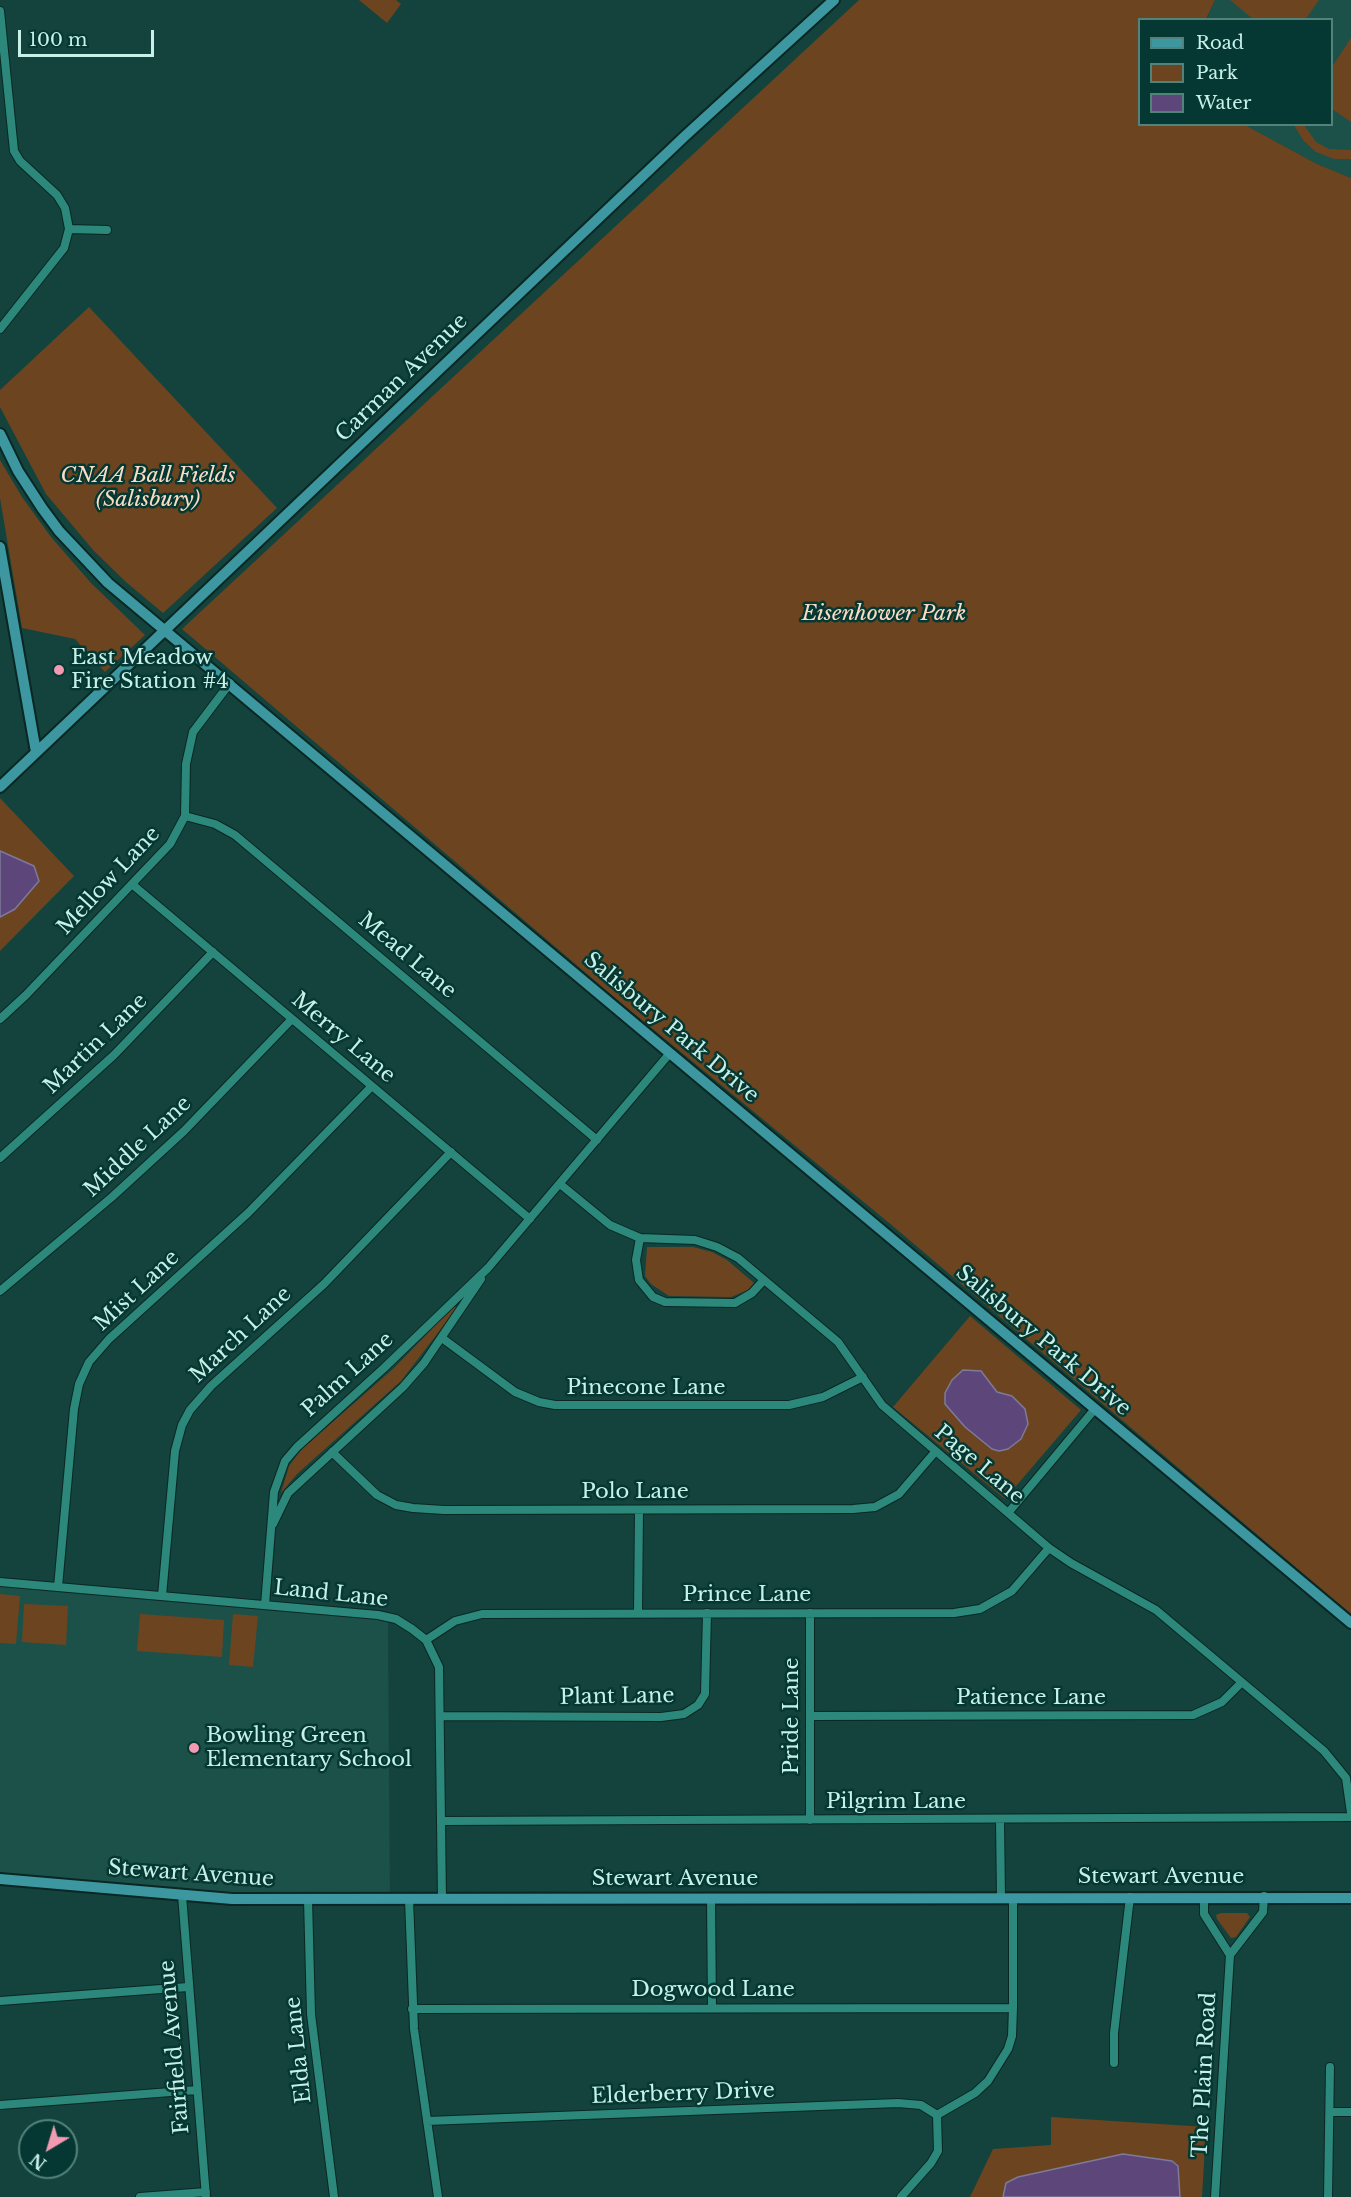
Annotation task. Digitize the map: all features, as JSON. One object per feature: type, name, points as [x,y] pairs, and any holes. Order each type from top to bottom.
[{"type":"main road","name":"Carman Avenue","points":[[0,787],[685,136],[834,0]]},
{"type":"main road","name":"Salisbury Park Drive","points":[[0,434],[4,450],[60,531],[108,583],[1351,1623]]},
{"type":"main road","points":[[0,547],[36,752]]},
{"type":"main road","name":"Stewart Avenue","points":[[0,1879],[232,1899],[1204,1898],[1264,1896],[1351,1898]]},
{"type":"street","points":[[0,11],[14,151],[20,160],[57,195],[65,208],[69,229],[64,248],[0,329]]},
{"type":"street","points":[[69,229],[107,230]]},
{"type":"street","name":"Mellow Lane","points":[[0,1019],[133,885],[170,844],[185,816],[186,764],[189,742],[199,723],[230,683]]},
{"type":"street","name":"Mead Lane","points":[[185,816],[215,824],[235,835],[597,1140]]},
{"type":"street","name":"Merry Lane","points":[[133,885],[530,1219]]},
{"type":"street","name":"Martin Lane","points":[[0,1158],[114,1055],[213,952]]},
{"type":"street","name":"Middle Lane","points":[[0,1291],[97,1211],[184,1131],[292,1019]]},
{"type":"street","name":"Palm Lane","points":[[265,1605],[276,1479],[297,1447],[384,1368],[488,1268],[670,1053]]},
{"type":"street","name":"Mist Lane","points":[[58,1587],[74,1409],[79,1384],[89,1362],[109,1340],[248,1213],[372,1086]]},
{"type":"street","name":"March Lane","points":[[162,1596],[175,1451],[182,1425],[190,1410],[211,1386],[324,1284],[451,1152]]},
{"type":"street","name":"Page Lane","points":[[560,1184],[610,1225],[640,1238],[695,1240],[717,1247],[738,1258],[838,1342],[882,1405],[935,1452],[1049,1548],[1071,1563],[1156,1610],[1337,1764],[1346,1778],[1351,1815]]},
{"type":"street","points":[[640,1238],[636,1260],[639,1280],[653,1297],[665,1302],[735,1303],[752,1293],[763,1281]]},
{"type":"street","name":"Palm Lane","points":[[270,1530],[288,1493],[403,1387],[442,1338],[488,1268]]},
{"type":"street","name":"Pinecone Lane","points":[[442,1338],[515,1392],[538,1402],[555,1406],[789,1405],[823,1397],[863,1377]]},
{"type":"street","points":[[1008,1513],[1094,1410]]},
{"type":"street","name":"Polo Lane","points":[[332,1452],[376,1495],[413,1508],[639,1510],[875,1507],[899,1494],[935,1452]]},
{"type":"street","points":[[638,1613],[639,1510]]},
{"type":"street","name":"Prince Lane","points":[[426,1640],[441,1629],[467,1616],[954,1612],[980,1609],[1012,1591],[1049,1548]]},
{"type":"street","name":"Land Lane","points":[[0,1582],[378,1615],[396,1619],[426,1640],[439,1667],[442,1899]]},
{"type":"street","name":"Plant Lane","points":[[441,1716],[661,1717],[684,1714],[698,1705],[705,1694],[706,1613]]},
{"type":"street","name":"Pride Lane","points":[[810,1613],[810,1820]]},
{"type":"street","name":"Patience Lane","points":[[810,1716],[1194,1715],[1222,1702],[1242,1683]]},
{"type":"street","name":"Pilgrim Lane","points":[[442,1821],[1000,1820],[1351,1815]]},
{"type":"street","points":[[1000,1820],[1000,1898]]},
{"type":"street","name":"Fairfield Avenue","points":[[182,1895],[206,2194]]},
{"type":"street","points":[[1204,1898],[1204,1914],[1230,1955],[1263,1912],[1264,1896]]},
{"type":"street","points":[[1114,2063],[1114,2033],[1130,1897]]},
{"type":"street","points":[[901,2197],[920,2178],[938,2151],[937,2115],[975,2093],[999,2068],[1012,2036],[1013,1898]]},
{"type":"street","name":"Elda Lane","points":[[308,1899],[311,2014],[334,2197]]},
{"type":"street","points":[[409,1899],[412,2009],[438,2197]]},
{"type":"street","points":[[711,1899],[712,2008]]},
{"type":"street","name":"The Plain Road","points":[[1215,2197],[1230,1955]]},
{"type":"street","points":[[0,2001],[188,1987]]},
{"type":"street","name":"Dogwood Lane","points":[[412,2009],[1013,2008]]},
{"type":"street","points":[[1328,2197],[1330,2067]]},
{"type":"street","points":[[0,2105],[197,2090]]},
{"type":"street","name":"Elderberry Drive","points":[[427,2121],[898,2103],[921,2105],[937,2115]]},
{"type":"street","points":[[1329,2112],[1351,2112]]},
{"type":"street","points":[[140,2197],[206,2194]]},
{"type":"shaded area","points":[[1215,0],[1351,0],[1351,178],[1317,164],[1247,126],[1333,126],[1333,18],[1207,18]]},
{"type":"shaded area","name":"Bowling Green Elementary School","points":[[0,1583],[388,1619],[390,1897],[233,1897],[0,1877]]},
{"type":"green space","points":[[359,0],[396,0],[401,4],[387,23]]},
{"type":"green space","name":"Eisenhower Park","points":[[859,0],[1215,0],[1206,18],[1138,18],[1138,126],[1247,126],[1317,164],[1351,178],[1351,1614],[888,1222],[620,1002],[182,629]]},
{"type":"green space","points":[[1230,0],[1319,0],[1306,18],[1252,18]]},
{"type":"green space","points":[[1351,38],[1351,122],[1333,110],[1333,65]]},
{"type":"green space","points":[[1295,126],[1305,126],[1316,142],[1329,149],[1351,150],[1351,159],[1334,159],[1316,152],[1303,140]]},
{"type":"green space","name":"CNAA Ball Fields (Salisbury)","points":[[89,307],[277,508],[163,613],[94,551],[46,494],[0,407],[0,390]]},
{"type":"green space","points":[[0,460],[22,497],[51,537],[91,583],[145,635],[105,672],[75,639],[22,628],[0,498]]},
{"type":"green space","points":[[0,798],[74,876],[0,951]]},
{"type":"green space","points":[[647,1247],[693,1247],[712,1252],[727,1260],[754,1283],[748,1290],[731,1297],[669,1296],[651,1284],[645,1276]]},
{"type":"green space","points":[[454,1306],[457,1308],[401,1381],[297,1474],[281,1493],[289,1466],[301,1450],[394,1368]]},
{"type":"green space","points":[[970,1316],[1081,1410],[1005,1499],[893,1407]]},
{"type":"green space","points":[[0,1594],[20,1596],[16,1644],[0,1643]]},
{"type":"green space","points":[[24,1604],[68,1606],[66,1645],[22,1642]]},
{"type":"green space","points":[[140,1614],[224,1620],[222,1657],[137,1651]]},
{"type":"green space","points":[[233,1614],[258,1616],[253,1667],[229,1665]]},
{"type":"green space","points":[[1247,1913],[1250,1917],[1236,1937],[1231,1938],[1217,1919],[1216,1915]]},
{"type":"green space","points":[[1051,2117],[1206,2127],[1202,2197],[970,2197],[993,2149],[1051,2145]]},
{"type":"water","points":[[0,851],[34,866],[39,881],[15,909],[0,917]]},
{"type":"water","points":[[963,1370],[981,1371],[997,1392],[1012,1396],[1025,1409],[1028,1424],[1021,1439],[1008,1449],[999,1451],[992,1449],[965,1427],[945,1404],[945,1393],[952,1380]]},
{"type":"water","points":[[1123,2154],[1172,2161],[1178,2166],[1180,2197],[1003,2197],[1006,2183],[1018,2177]]},
{"type":"place","name":"East Meadow Fire Station #4","points":[[59,670]]},
{"type":"place","name":"Bowling Green Elementary School","points":[[194,1748]]}]
